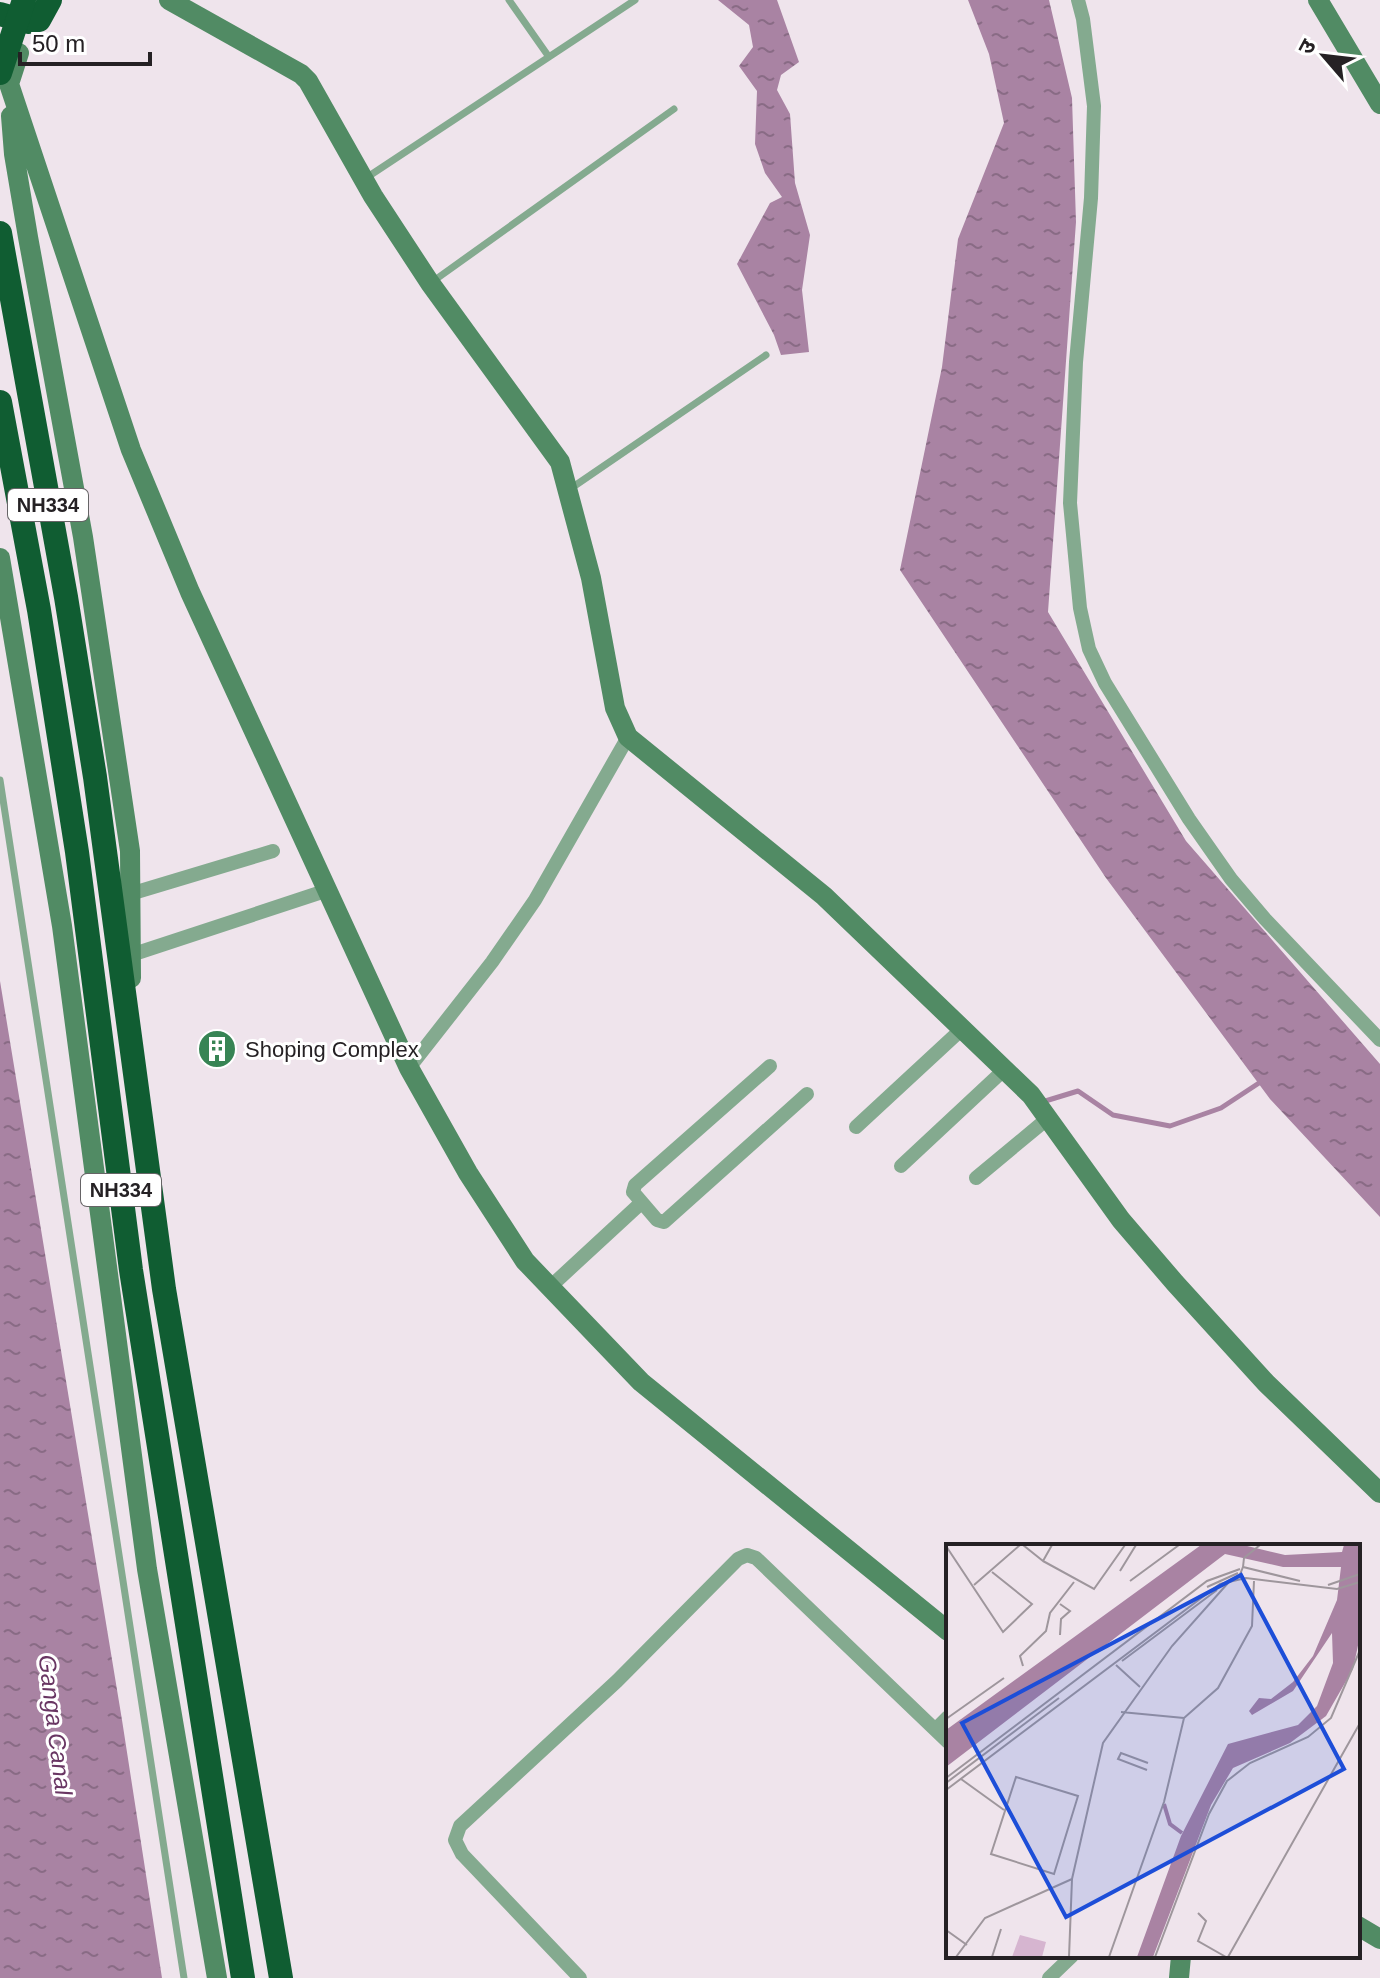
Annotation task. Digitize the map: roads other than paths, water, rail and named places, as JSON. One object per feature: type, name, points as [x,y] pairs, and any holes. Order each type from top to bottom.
[{"type":"highway","points":[[0,14],[26,11],[39,20],[50,0]]},
{"type":"highway","points":[[4,78],[26,11]]},
{"type":"highway","name":"NH334","points":[[0,233],[95,777],[164,1289],[281,1978]]},
{"type":"highway","name":"NH334","points":[[0,402],[39,610],[74,837],[131,1270],[243,1978]]},
{"type":"street","points":[[169,0],[301,74],[315,90],[364,179],[430,283],[560,462],[591,578],[615,708],[628,737],[824,896],[1031,1095],[1121,1220],[1175,1283],[1266,1383],[1380,1493]]},
{"type":"street","points":[[1078,0],[1094,106],[1091,198],[1076,362],[1070,503],[1080,608],[1089,649],[1105,683],[1189,819],[1231,879],[1380,1040]]},
{"type":"street","points":[[1318,0],[1380,104]]},
{"type":"street","points":[[4,78],[131,450],[190,592],[409,1068],[474,1183],[525,1261],[641,1382],[946,1629]]},
{"type":"street","points":[[4,78],[14,154],[83,537],[130,851],[132,1044]]},
{"type":"street","points":[[0,558],[62,926],[147,1569],[217,1978]]},
{"type":"street","points":[[409,1068],[492,962],[535,900],[628,737]]},
{"type":"street","points":[[130,894],[273,851]]},
{"type":"street","points":[[131,955],[328,890]]},
{"type":"street","points":[[856,1127],[963,1028]]},
{"type":"street","points":[[770,1066],[635,1185],[633,1192],[657,1220],[664,1222],[807,1094]]},
{"type":"street","points":[[901,1166],[1005,1069]]},
{"type":"street","points":[[976,1178],[1047,1119]]},
{"type":"street","points":[[550,1287],[641,1203]]},
{"type":"street","points":[[580,1978],[462,1854],[455,1840],[460,1826],[617,1681],[738,1559],[747,1555],[756,1558],[946,1740]]},
{"type":"street","points":[[936,1729],[946,1719]]},
{"type":"street","points":[[1360,1927],[1380,1939]]},
{"type":"street","points":[[1049,1978],[1070,1958]]},
{"type":"street","points":[[1179,1978],[1181,1958]]},
{"type":"lane","points":[[509,0],[549,57]]},
{"type":"lane","points":[[364,179],[635,0]]},
{"type":"lane","points":[[430,283],[674,109]]},
{"type":"lane","points":[[568,490],[766,355]]},
{"type":"lane","points":[[0,780],[184,1978]]},
{"type":"water","points":[[718,0],[777,0],[799,62],[781,75],[777,90],[790,114],[795,183],[810,235],[802,290],[809,352],[781,355],[774,335],[737,264],[770,203],[782,197],[765,173],[755,144],[757,91],[739,66],[753,47],[749,25]]},
{"type":"water","points":[[968,0],[1049,0],[1072,98],[1076,222],[1048,612],[1186,841],[1380,1064],[1380,1217],[1270,1099],[1106,878],[900,570],[942,367],[958,239],[1004,123],[989,54]]},
{"type":"water","name":"Ganga Canal","points":[[0,981],[122,1720],[162,1978],[0,1978]]},
{"type":"waterway","points":[[1042,1102],[1078,1091],[1113,1115],[1170,1126],[1221,1108],[1259,1083]]},
{"type":"place","name":"Shoping Complex","points":[[217,1049]]}]
